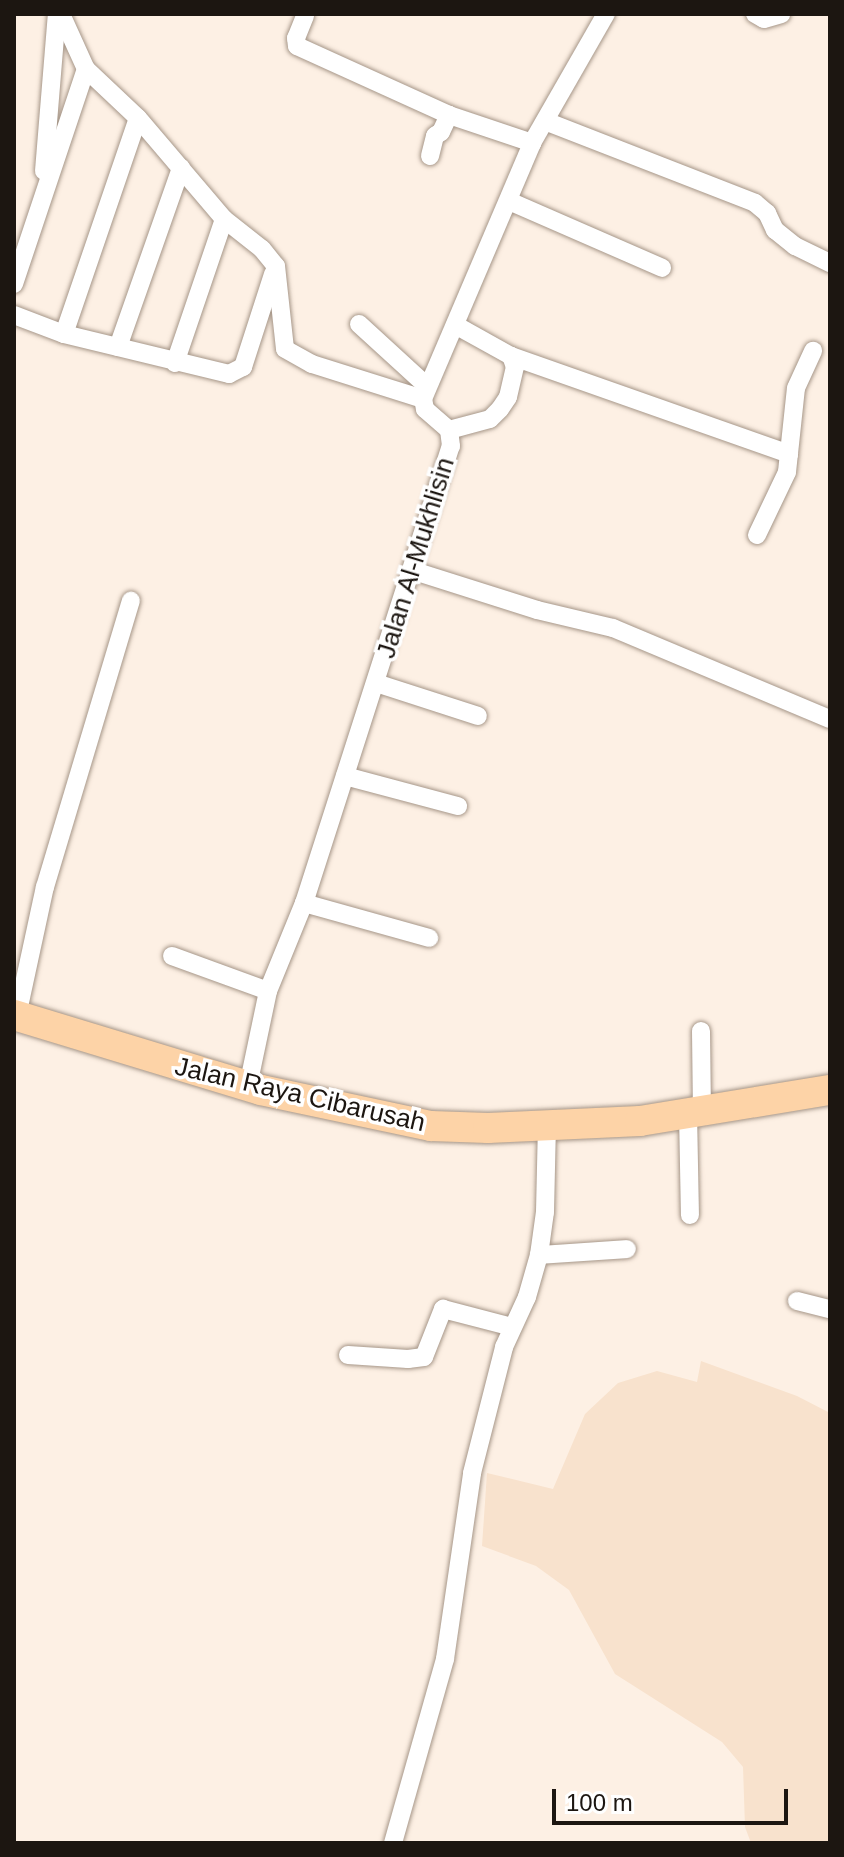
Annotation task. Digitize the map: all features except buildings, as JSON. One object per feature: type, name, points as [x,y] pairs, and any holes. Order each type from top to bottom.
[{"type":"main road","name":"Jalan Raya Cibarusah","points":[[15,1015],[248,1086],[431,1126],[640,1121],[830,1090]]},
{"type":"street","points":[[62,16],[86,69],[138,118],[224,219],[262,249],[276,266],[285,349],[312,364],[425,393],[532,143],[606,14]]},
{"type":"street","points":[[755,14],[771,19],[781,14]]},
{"type":"street","points":[[41,196],[62,16]]},
{"type":"street","points":[[305,16],[296,38],[297,46],[449,115],[532,143]]},
{"type":"street","points":[[14,284],[86,69]]},
{"type":"street","points":[[430,156],[435,136],[449,115]]},
{"type":"street","points":[[64,334],[138,118]]},
{"type":"street","points":[[545,121],[755,203],[767,213],[775,230],[795,246],[830,263]]},
{"type":"street","points":[[118,347],[181,168]]},
{"type":"street","points":[[509,201],[662,268]]},
{"type":"street","points":[[175,363],[224,219]]},
{"type":"street","points":[[14,315],[64,334],[229,374],[243,367],[276,266]]},
{"type":"street","name":"Jalan Al-Mukhlisin","points":[[248,1086],[268,991],[304,903],[451,446],[449,430],[425,409],[425,393],[359,324]]},
{"type":"street","points":[[455,325],[511,356],[789,454]]},
{"type":"street","points":[[757,535],[787,472],[796,388],[813,351]]},
{"type":"street","points":[[449,430],[490,419],[500,409],[514,379],[511,356]]},
{"type":"street","points":[[411,570],[537,610],[613,628],[830,719]]},
{"type":"street","points":[[15,1015],[45,887],[131,601]]},
{"type":"street","points":[[376,683],[478,716]]},
{"type":"street","points":[[345,776],[458,806]]},
{"type":"street","points":[[304,903],[429,938]]},
{"type":"street","points":[[14,939],[32,945]]},
{"type":"street","points":[[172,956],[268,991]]},
{"type":"street","points":[[690,1215],[701,1031]]},
{"type":"street","points":[[393,1843],[445,1659],[469,1486],[512,1327],[527,1297],[539,1255],[545,1212],[547,1125]]},
{"type":"street","points":[[539,1255],[627,1249]]},
{"type":"street","points":[[797,1301],[830,1309]]},
{"type":"street","points":[[348,1355],[408,1359],[424,1357],[443,1309],[512,1327]]},
{"type":"shaded area","points":[[701,1361],[797,1396],[830,1413],[830,1843],[751,1843],[745,1827],[743,1767],[722,1742],[615,1674],[569,1590],[536,1566],[482,1546],[487,1473],[553,1489],[585,1414],[618,1383],[657,1371],[697,1382]]}]
